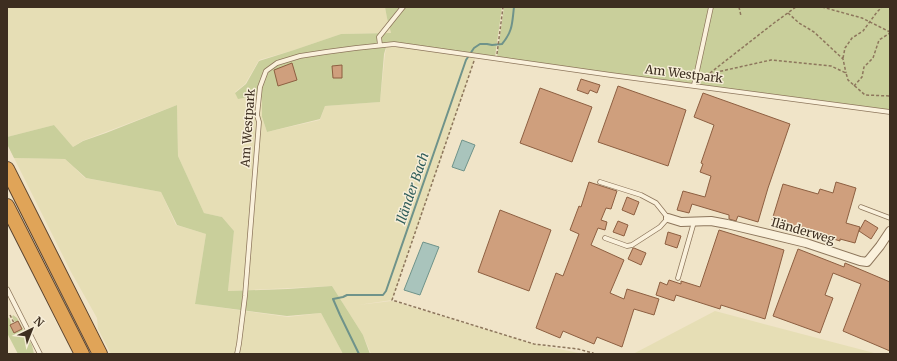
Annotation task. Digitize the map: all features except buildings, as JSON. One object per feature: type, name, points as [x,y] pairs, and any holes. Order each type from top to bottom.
[{"type":"highway","points":[[7,169],[100,354]]},
{"type":"highway","points":[[7,206],[82,354]]},
{"type":"street","name":"Iländerweg","points":[[668,218],[681,222],[711,222],[727,224],[806,243],[854,260],[866,262],[880,246],[890,231]]},
{"type":"lane","points":[[380,45],[379,36],[403,7]]},
{"type":"lane","points":[[694,85],[711,7]]},
{"type":"lane","name":"Am Westpark","points":[[237,354],[240,344],[245,296],[259,122],[257,115],[260,87],[266,71],[277,63],[300,56],[394,44],[611,75],[890,112]]},
{"type":"lane","points":[[600,182],[641,195],[656,203],[668,218],[660,227],[627,246],[605,238]]},
{"type":"lane","points":[[861,207],[890,218]]},
{"type":"lane","points":[[678,278],[694,222]]},
{"type":"lane","points":[[7,289],[40,354]]},
{"type":"path","points":[[496,58],[503,7]]},
{"type":"path","points":[[739,7],[740,16]]},
{"type":"path","points":[[708,75],[796,7]]},
{"type":"path","points":[[822,7],[862,18],[890,32],[879,40],[873,58],[864,67],[862,77],[854,86]]},
{"type":"path","points":[[882,7],[863,31],[852,38],[846,48],[843,59],[848,80],[865,95],[890,96]]},
{"type":"path","points":[[788,12],[799,23],[814,32],[843,59]]},
{"type":"path","points":[[475,56],[392,300],[534,344],[578,349],[594,354]]},
{"type":"path","points":[[695,79],[771,60],[831,66],[846,73]]},
{"type":"path","points":[[10,315],[14,323]]},
{"type":"shaded area","points":[[7,7],[385,7],[391,33],[341,34],[259,60],[245,84],[235,92],[238,98],[260,95],[262,102],[262,117],[267,132],[320,120],[325,106],[380,102],[387,45],[476,56],[392,300],[358,305],[392,301],[534,344],[584,354],[371,354],[363,335],[332,286],[228,291],[234,231],[222,217],[204,213],[178,156],[177,105],[82,141],[73,147],[54,125],[7,137]]},
{"type":"shaded area","points":[[14,158],[65,159],[85,178],[161,192],[176,225],[206,234],[195,304],[288,317],[321,313],[343,354],[111,354],[98,329],[97,318],[71,272]]},
{"type":"shaded area","points":[[715,311],[878,354],[633,354]]},
{"type":"green space","points":[[385,7],[502,7],[495,57],[387,44],[384,54],[380,102],[325,106],[320,119],[267,132],[262,117],[261,95],[238,99],[235,93],[246,84],[259,61],[341,34],[391,33]]},
{"type":"green space","points":[[504,7],[890,7],[890,112],[497,57]]},
{"type":"green space","points":[[177,105],[178,156],[204,213],[222,217],[234,231],[228,291],[332,286],[363,335],[370,354],[343,354],[321,313],[287,316],[195,304],[206,234],[177,225],[161,192],[86,178],[65,159],[14,158],[7,144],[7,137],[54,125],[73,147],[83,141]]},
{"type":"green space","points":[[13,315],[17,318],[32,345],[34,354],[18,354],[7,333],[7,317],[12,324],[10,325],[14,333],[22,329],[18,321],[15,322],[12,317]]},
{"type":"water","points":[[462,140],[475,145],[464,171],[452,167]]},
{"type":"water","points":[[423,242],[439,247],[420,295],[404,290]]},
{"type":"waterway","name":"Iländer Bach","points":[[359,354],[333,299],[347,295],[383,295],[386,291],[466,60],[474,48],[480,44],[502,44],[510,31],[514,7]]}]
